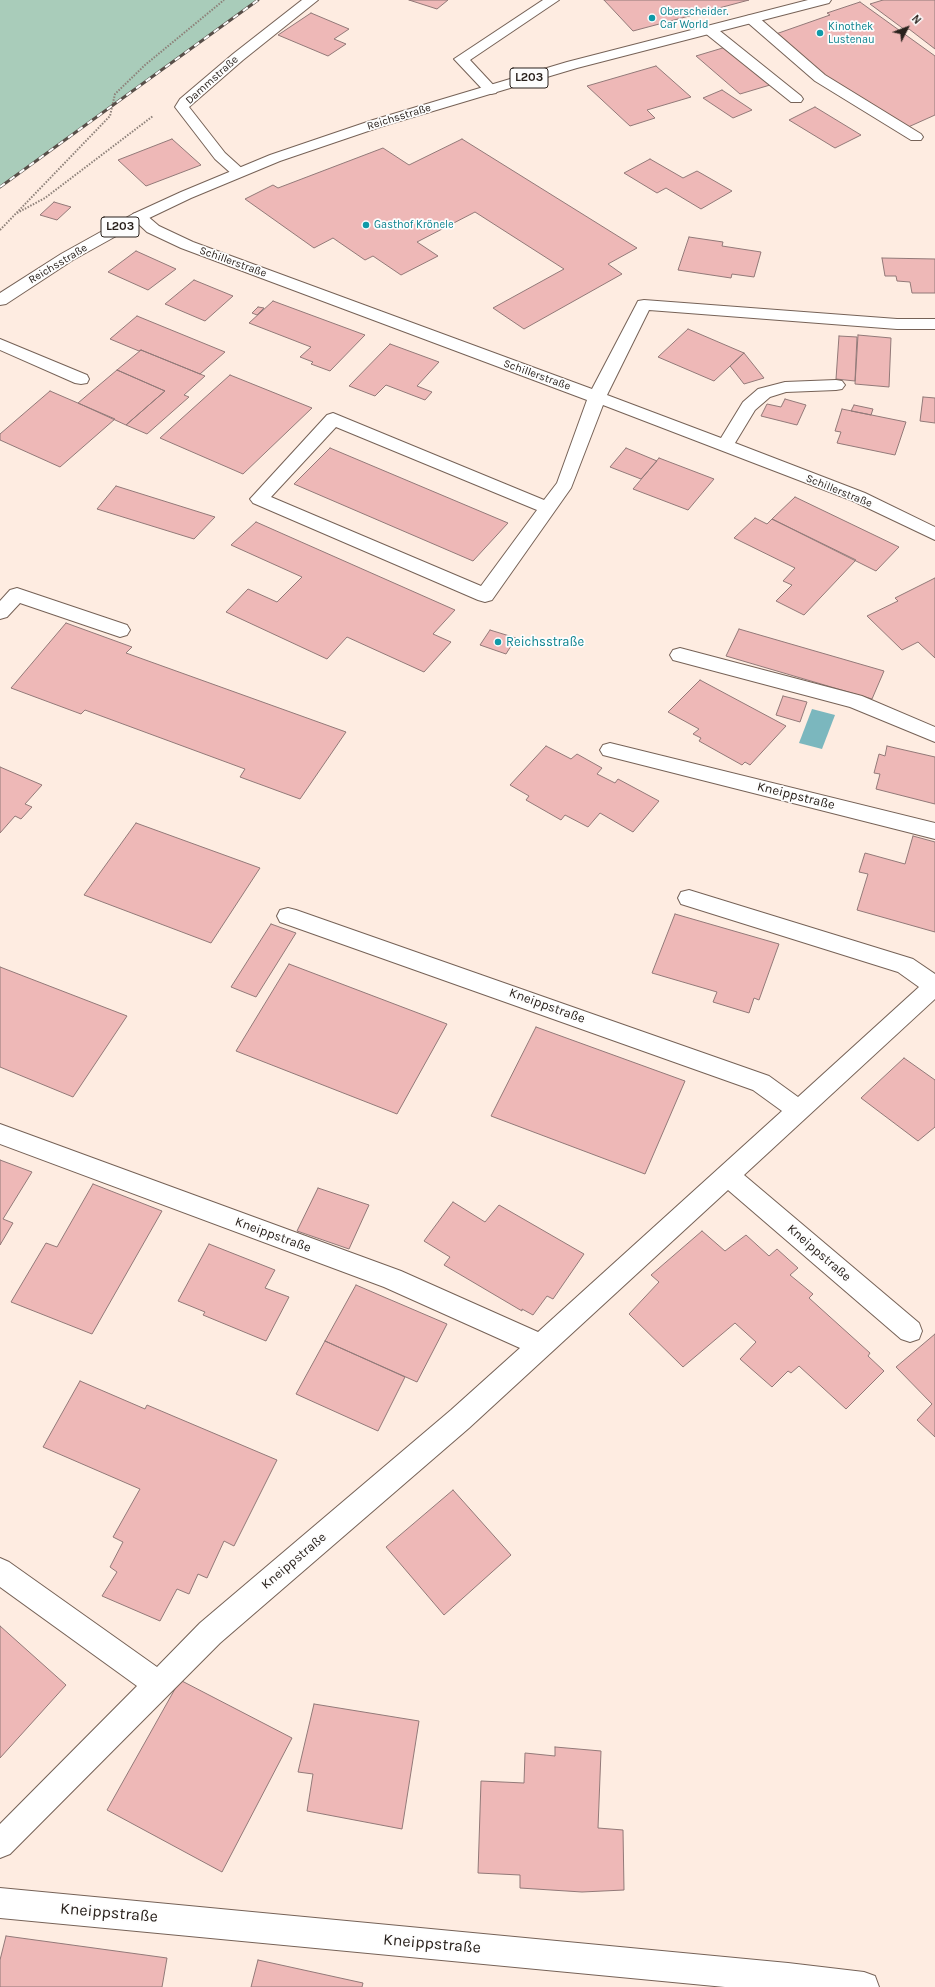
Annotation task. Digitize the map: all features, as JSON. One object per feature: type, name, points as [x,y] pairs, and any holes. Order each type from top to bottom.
[{"type":"street","name":"Dammstraße","points":[[238,172],[220,156],[182,107],[185,102],[238,56],[311,0]]},
{"type":"street","points":[[491,90],[461,59],[552,0]]},
{"type":"street","name":"Reichsstraße","points":[[0,300],[67,257],[139,217],[238,172],[275,158],[378,123],[572,65],[824,0]]},
{"type":"street","points":[[752,19],[820,78],[916,137]]},
{"type":"street","points":[[710,30],[796,99]]},
{"type":"street","name":"Schillerstraße","points":[[139,217],[153,229],[186,245],[597,397],[859,497],[935,534]]},
{"type":"street","points":[[548,508],[334,419],[259,499],[485,595],[548,508],[565,484],[597,397],[644,305],[897,324],[935,324]]},
{"type":"street","points":[[0,344],[81,379]]},
{"type":"street","points":[[725,446],[749,406],[764,394],[785,387],[836,385]]},
{"type":"street","points":[[0,612],[17,595],[120,630]]},
{"type":"street","points":[[680,655],[855,701],[935,735]]},
{"type":"street","name":"Kneippstraße","points":[[610,750],[935,831]]},
{"type":"street","name":"Kneippstraße","points":[[0,1844],[210,1634],[432,1444],[935,986],[905,965],[689,898]]},
{"type":"street","name":"Kneippstraße","points":[[288,916],[761,1083],[799,1110]]},
{"type":"street","name":"Kneippstraße","points":[[0,1134],[392,1280],[515,1332],[541,1346]]},
{"type":"street","name":"Kneippstraße","points":[[728,1175],[910,1331]]},
{"type":"street","points":[[2,1572],[159,1685]]},
{"type":"street","name":"Kneippstraße","points":[[0,1903],[788,1978],[864,1987]]},
{"type":"path","points":[[0,230],[110,116],[115,94],[145,65],[224,0]]},
{"type":"path","points":[[13,215],[45,198],[157,113],[172,107],[182,107]]},
{"type":"green space","points":[[0,0],[258,0],[0,187]]},
{"type":"water","points":[[812,709],[835,715],[822,749],[799,743]]},
{"type":"building","points":[[409,0],[448,0],[437,9]]},
{"type":"building","name":"Oberscheider. Car World","points":[[604,0],[749,0],[633,31]]},
{"type":"building","points":[[883,0],[935,0],[935,49],[909,29],[905,30],[870,4]]},
{"type":"building","points":[[860,2],[935,56],[935,115],[906,128],[824,75],[773,35],[830,15],[827,13]]},
{"type":"building","points":[[311,13],[349,29],[334,39],[346,44],[328,56],[278,35]]},
{"type":"building","points":[[726,47],[770,85],[740,94],[696,56]]},
{"type":"building","points":[[656,66],[691,97],[647,110],[655,118],[630,126],[587,86]]},
{"type":"building","points":[[722,90],[752,110],[733,118],[703,98]]},
{"type":"building","points":[[815,107],[861,135],[835,148],[789,120]]},
{"type":"building","points":[[172,139],[201,165],[146,186],[118,160]]},
{"type":"building","name":"Gasthof Krönele","points":[[462,139],[637,248],[608,264],[622,274],[524,329],[493,308],[564,269],[475,212],[417,242],[438,256],[401,275],[373,256],[365,260],[333,238],[314,248],[245,199],[273,185],[278,188],[383,148],[409,165]]},
{"type":"building","points":[[650,159],[683,178],[697,171],[732,191],[701,209],[666,188],[657,193],[624,173]]},
{"type":"building","points":[[54,202],[71,207],[57,220],[40,215]]},
{"type":"building","points":[[689,237],[723,242],[722,246],[761,252],[754,277],[732,274],[731,278],[678,270]]},
{"type":"building","points":[[136,251],[176,269],[148,290],[108,272]]},
{"type":"building","points":[[882,258],[935,259],[935,293],[912,293],[910,282],[897,281],[896,276],[885,276]]},
{"type":"building","points":[[194,280],[233,296],[205,321],[165,304]]},
{"type":"building","points":[[273,301],[365,335],[330,371],[311,364],[313,362],[300,357],[311,347],[249,323]]},
{"type":"building","points":[[258,307],[264,308],[257,315],[252,313]]},
{"type":"building","points":[[137,316],[225,352],[200,374],[110,339]]},
{"type":"building","points":[[688,329],[744,353],[714,381],[658,357]]},
{"type":"building","points":[[858,335],[891,338],[889,387],[855,384]]},
{"type":"building","points":[[839,336],[857,337],[855,381],[836,379]]},
{"type":"building","points":[[390,344],[439,362],[417,386],[432,392],[425,400],[386,385],[375,396],[349,386]]},
{"type":"building","points":[[141,350],[205,376],[184,395],[189,397],[147,434],[126,425],[165,391],[117,370]]},
{"type":"building","points":[[744,353],[764,378],[744,384],[730,366]]},
{"type":"building","points":[[117,370],[165,391],[126,425],[78,403]]},
{"type":"building","points":[[230,375],[312,408],[243,474],[160,438]]},
{"type":"building","points":[[50,391],[115,419],[60,467],[0,440],[0,434]]},
{"type":"building","points":[[923,397],[935,398],[935,423],[920,421]]},
{"type":"building","points":[[785,399],[806,405],[797,425],[761,416],[767,404],[781,407]]},
{"type":"building","points":[[854,405],[873,409],[871,415],[851,411]]},
{"type":"building","points":[[842,409],[906,422],[895,455],[837,443],[841,432],[835,431]]},
{"type":"building","points":[[330,448],[508,523],[473,561],[294,484]]},
{"type":"building","points":[[626,448],[657,461],[641,479],[610,467]]},
{"type":"building","points":[[659,458],[714,479],[688,510],[633,489]]},
{"type":"building","points":[[116,486],[215,517],[194,539],[97,509]]},
{"type":"building","points":[[795,497],[899,547],[876,571],[772,519]]},
{"type":"building","points":[[755,518],[767,524],[772,519],[856,560],[804,615],[776,601],[792,585],[783,581],[795,568],[734,538]]},
{"type":"building","points":[[256,522],[455,610],[433,634],[451,642],[424,672],[347,637],[327,659],[226,612],[248,589],[277,602],[302,577],[231,545]]},
{"type":"building","points":[[935,578],[935,658],[918,642],[902,650],[867,616],[898,601],[895,598]]},
{"type":"building","points":[[66,623],[132,647],[126,653],[346,732],[300,799],[240,777],[245,769],[85,710],[81,714],[11,688]]},
{"type":"building","points":[[739,629],[884,671],[872,699],[726,656]]},
{"type":"building","name":"Reichsstraße","points":[[490,630],[516,638],[506,654],[480,645]]},
{"type":"building","points":[[700,680],[786,726],[750,765],[745,762],[742,765],[699,741],[701,738],[693,734],[699,729],[668,712]]},
{"type":"building","points":[[783,696],[807,702],[800,722],[776,715]]},
{"type":"building","points":[[546,746],[571,759],[577,754],[602,768],[597,774],[615,783],[618,779],[659,801],[633,832],[600,813],[588,827],[565,815],[561,820],[526,800],[529,796],[510,785]]},
{"type":"building","points":[[887,746],[935,757],[935,804],[876,789],[880,774],[874,773],[879,754],[885,756]]},
{"type":"building","points":[[0,767],[42,785],[25,804],[32,807],[21,819],[15,816],[0,833]]},
{"type":"building","points":[[136,823],[260,868],[211,943],[84,895]]},
{"type":"building","points":[[913,836],[935,842],[935,932],[857,910],[868,874],[859,872],[865,853],[905,864]]},
{"type":"building","points":[[675,914],[779,944],[759,1000],[754,998],[749,1013],[713,1002],[717,992],[652,973]]},
{"type":"building","points":[[271,924],[296,933],[256,997],[231,987]]},
{"type":"building","points":[[289,964],[447,1024],[397,1114],[236,1051]]},
{"type":"building","points":[[0,967],[127,1016],[73,1097],[0,1067]]},
{"type":"building","points":[[536,1027],[685,1081],[645,1174],[491,1116]]},
{"type":"building","points":[[904,1058],[935,1080],[935,1127],[918,1141],[861,1098]]},
{"type":"building","points":[[0,1160],[32,1172],[3,1219],[13,1223],[0,1245]]},
{"type":"building","points":[[93,1184],[162,1211],[92,1334],[11,1302],[46,1243],[57,1247]]},
{"type":"building","points":[[318,1188],[369,1205],[349,1249],[297,1231]]},
{"type":"building","points":[[453,1202],[485,1222],[499,1205],[584,1254],[553,1299],[547,1296],[533,1315],[522,1309],[522,1311],[444,1265],[450,1257],[424,1241]]},
{"type":"building","points":[[702,1231],[725,1251],[746,1235],[769,1256],[777,1249],[798,1268],[790,1275],[813,1294],[809,1298],[870,1353],[868,1356],[884,1371],[846,1409],[799,1366],[791,1373],[788,1371],[772,1387],[740,1359],[756,1342],[735,1323],[683,1367],[629,1314],[659,1282],[651,1275]]},
{"type":"building","points":[[209,1244],[275,1270],[265,1288],[289,1297],[266,1341],[203,1315],[205,1312],[178,1301]]},
{"type":"building","points":[[356,1285],[447,1324],[417,1382],[325,1341]]},
{"type":"building","points":[[935,1334],[935,1437],[917,1420],[932,1404],[896,1367]]},
{"type":"building","points":[[325,1341],[405,1377],[378,1431],[296,1394]]},
{"type":"building","points":[[80,1381],[145,1409],[147,1405],[277,1460],[234,1546],[224,1541],[207,1578],[198,1574],[189,1594],[177,1589],[160,1621],[102,1596],[117,1572],[110,1567],[123,1542],[113,1537],[140,1489],[43,1447]]},
{"type":"building","points":[[453,1490],[511,1555],[444,1615],[386,1547]]},
{"type":"building","points":[[0,1626],[66,1685],[0,1758]]},
{"type":"building","points":[[180,1680],[292,1738],[222,1872],[107,1810]]},
{"type":"building","points":[[314,1704],[419,1721],[402,1829],[307,1811],[313,1774],[298,1772]]},
{"type":"building","points":[[555,1747],[601,1751],[598,1828],[623,1830],[624,1890],[582,1892],[520,1888],[520,1875],[478,1873],[481,1781],[524,1783],[525,1753],[555,1756]]},
{"type":"building","points":[[6,1936],[167,1958],[162,1987],[0,1987],[0,1960]]},
{"type":"building","points":[[258,1960],[363,1983],[362,1987],[251,1987]]},
{"type":"railway","points":[[0,187],[258,0]]},
{"type":"place","name":"Oberscheider. Car World","points":[[652,18]]},
{"type":"place","name":"Kinothek Lustenau","points":[[820,33]]},
{"type":"place","name":"Gasthof Krönele","points":[[366,225]]},
{"type":"place","name":"Reichsstraße","points":[[498,642]]}]
